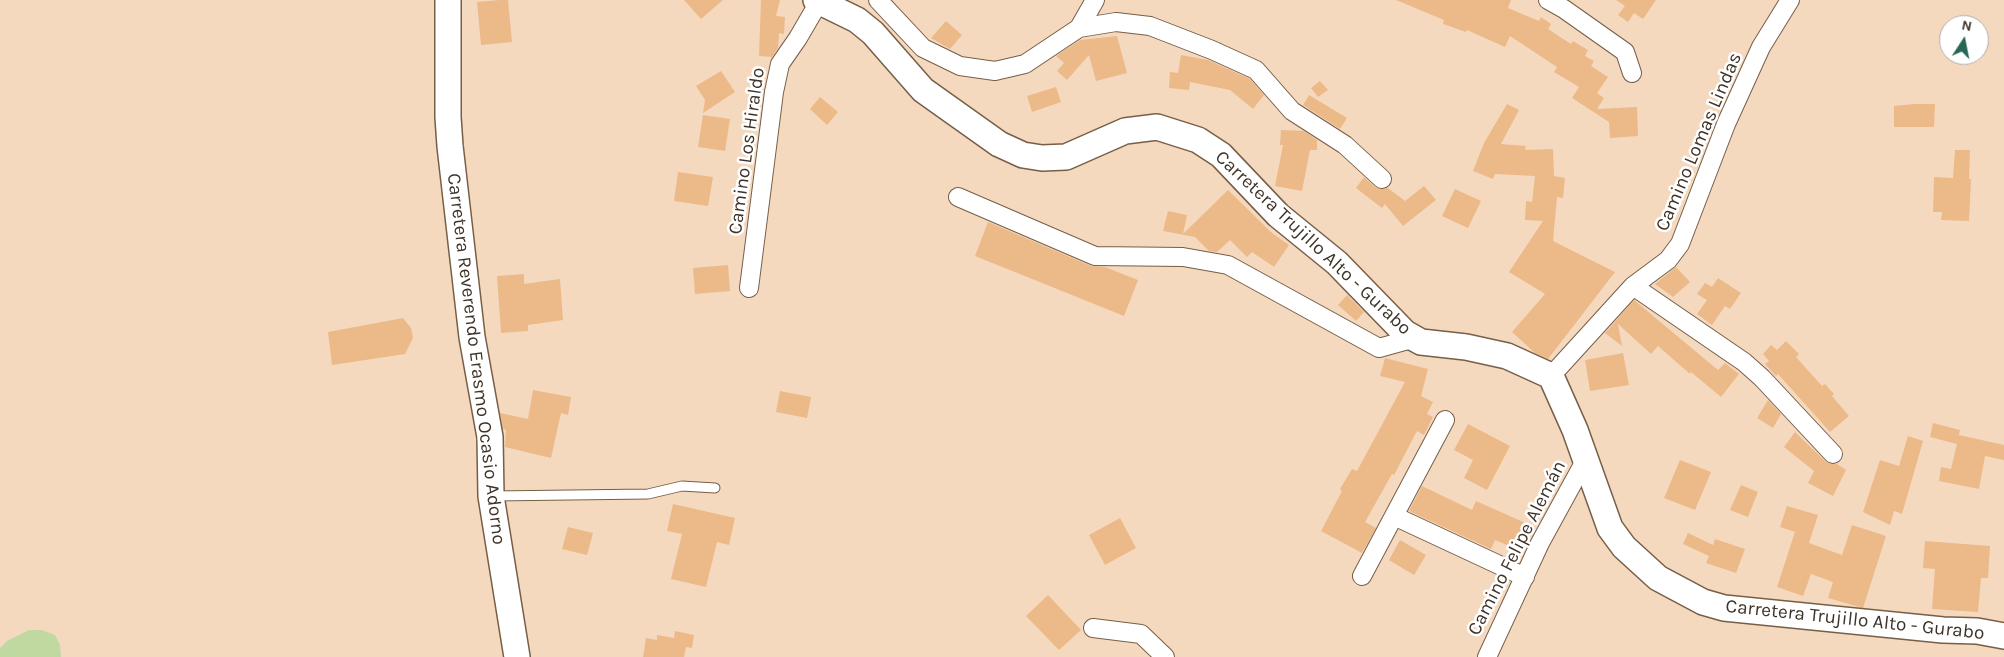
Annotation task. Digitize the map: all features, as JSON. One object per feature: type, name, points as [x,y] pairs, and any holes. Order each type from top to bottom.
[{"type":"main road","name":"Carretera Reverendo Erasmo Ocasio Adorno","points":[[448,0],[448,117],[450,146],[472,337],[490,437],[491,496],[517,657]]},
{"type":"main road","name":"Carretera Trujillo Alto - Gurabo","points":[[817,1],[857,20],[874,33],[922,90],[999,144],[1023,155],[1042,158],[1066,157],[1125,131],[1157,127],[1198,140],[1221,155],[1278,215],[1337,263],[1406,333],[1421,342],[1466,347],[1507,356],[1551,376],[1586,459],[1610,528],[1624,546],[1658,578],[1703,602],[1724,608],[1977,631],[2004,636]]},
{"type":"street","points":[[878,0],[924,48],[960,66],[995,71],[1025,64],[1079,28],[1116,22],[1150,26],[1212,50],[1256,70],[1292,111],[1345,145],[1382,179]]},
{"type":"street","points":[[1079,28],[1095,0]]},
{"type":"street","points":[[1548,0],[1625,52],[1632,73]]},
{"type":"street","name":"Camino Lomas Lindas","points":[[1551,376],[1633,286],[1668,260],[1680,244],[1726,124],[1761,46],[1790,0]]},
{"type":"street","name":"Camino Los Hiraldo","points":[[749,288],[774,92],[780,64],[798,38],[817,1]]},
{"type":"street","points":[[958,197],[1095,256],[1183,257],[1228,265],[1379,348],[1415,338]]},
{"type":"street","points":[[1633,286],[1744,362],[1762,378],[1833,454]]},
{"type":"street","points":[[1362,576],[1445,420]]},
{"type":"street","name":"Camino Felipe Alemán","points":[[1487,657],[1540,543],[1586,459]]},
{"type":"street","points":[[1394,516],[1524,577]]},
{"type":"street","points":[[1093,628],[1141,634],[1165,657]]},
{"type":"lane","points":[[491,496],[648,494],[682,486],[715,488]]},
{"type":"green space","points":[[29,630],[42,630],[55,635],[60,645],[61,657],[0,657],[0,648],[7,641]]},
{"type":"building","points":[[508,0],[512,42],[481,45],[477,2]]},
{"type":"building","points":[[684,0],[723,0],[701,19]]},
{"type":"building","points":[[761,0],[780,0],[776,16],[785,17],[784,34],[779,33],[778,48],[772,57],[759,56]]},
{"type":"building","points":[[1396,0],[1511,0],[1508,8],[1539,21],[1541,17],[1551,24],[1548,29],[1571,44],[1573,41],[1588,50],[1585,56],[1594,61],[1591,66],[1608,77],[1597,93],[1604,98],[1597,109],[1637,107],[1638,136],[1610,138],[1609,122],[1572,98],[1579,87],[1554,72],[1557,67],[1510,36],[1505,47],[1467,30],[1466,32],[1443,24],[1444,20]]},
{"type":"building","points":[[1616,0],[1656,0],[1643,19],[1634,13],[1628,22],[1618,15],[1625,6]]},
{"type":"building","points":[[946,21],[962,35],[950,49],[931,38]]},
{"type":"building","points":[[1117,36],[1127,73],[1096,81],[1089,55],[1067,80],[1057,71],[1064,63],[1056,56],[1080,40]]},
{"type":"building","points":[[1181,55],[1208,60],[1250,79],[1264,95],[1253,109],[1230,90],[1190,82],[1189,90],[1169,88],[1170,72],[1178,73]]},
{"type":"building","points":[[721,71],[735,92],[703,113],[705,100],[696,86]]},
{"type":"building","points":[[1320,81],[1328,90],[1318,97],[1311,88]]},
{"type":"building","points":[[1056,87],[1061,102],[1032,112],[1027,96]]},
{"type":"building","points":[[1309,95],[1347,118],[1340,129],[1303,105]]},
{"type":"building","points":[[820,97],[838,112],[827,125],[810,109]]},
{"type":"building","points":[[1507,104],[1519,110],[1501,144],[1526,146],[1525,150],[1553,149],[1554,176],[1565,178],[1563,198],[1557,197],[1553,241],[1615,272],[1548,359],[1535,353],[1512,332],[1545,294],[1509,272],[1543,221],[1525,220],[1526,201],[1532,202],[1535,176],[1495,174],[1493,179],[1473,171],[1484,143]]},
{"type":"building","points":[[1935,104],[1934,127],[1894,127],[1894,106]]},
{"type":"building","points":[[703,115],[730,119],[725,151],[698,147]]},
{"type":"building","points":[[1281,130],[1304,131],[1317,140],[1317,150],[1310,150],[1302,191],[1275,186],[1283,145],[1280,145]]},
{"type":"building","points":[[1955,150],[1970,150],[1969,221],[1941,220],[1942,212],[1933,212],[1934,177],[1953,178]]},
{"type":"building","points":[[678,172],[713,177],[708,206],[674,201]]},
{"type":"building","points":[[1364,177],[1375,187],[1380,189],[1388,188],[1405,201],[1424,186],[1436,200],[1403,226],[1385,204],[1382,208],[1356,188]]},
{"type":"building","points":[[1455,189],[1481,201],[1468,228],[1442,216]]},
{"type":"building","points":[[1228,190],[1272,233],[1289,245],[1274,267],[1252,252],[1247,257],[1230,240],[1217,252],[1209,251],[1195,237],[1163,231],[1168,211],[1187,215],[1183,234]]},
{"type":"building","points":[[988,222],[1091,266],[1105,267],[1138,280],[1124,316],[975,256]]},
{"type":"building","points":[[728,265],[730,291],[695,294],[693,268]]},
{"type":"building","points":[[1676,267],[1690,282],[1673,297],[1655,284]]},
{"type":"building","points":[[524,274],[524,284],[560,279],[563,320],[528,325],[528,331],[501,333],[497,276]]},
{"type":"building","points":[[1718,278],[1741,293],[1730,309],[1725,306],[1712,325],[1697,314],[1707,300],[1697,294],[1705,283],[1712,287]]},
{"type":"building","points":[[1347,295],[1364,312],[1356,321],[1338,305]]},
{"type":"building","points":[[1634,300],[1718,370],[1725,363],[1739,374],[1721,397],[1691,372],[1690,374],[1658,346],[1651,354],[1618,324],[1622,346],[1605,333]]},
{"type":"building","points":[[403,318],[411,328],[413,338],[405,354],[332,365],[328,332]]},
{"type":"building","points":[[1786,341],[1799,354],[1796,357],[1822,386],[1825,384],[1834,394],[1832,396],[1849,416],[1830,432],[1778,374],[1776,376],[1765,364],[1769,361],[1763,354],[1771,345],[1777,350]]},
{"type":"building","points":[[1623,353],[1629,385],[1590,391],[1585,360]]},
{"type":"building","points":[[1385,358],[1428,369],[1421,396],[1433,402],[1427,414],[1433,417],[1424,435],[1417,431],[1394,475],[1392,474],[1365,522],[1376,528],[1362,553],[1321,531],[1342,491],[1340,489],[1352,469],[1357,471],[1405,382],[1380,376]]},
{"type":"building","points":[[533,390],[571,397],[568,415],[561,413],[551,458],[505,447],[506,430],[503,429],[500,413],[528,419]]},
{"type":"building","points":[[780,391],[811,397],[807,418],[776,412]]},
{"type":"building","points":[[1768,400],[1781,414],[1773,428],[1757,418]]},
{"type":"building","points":[[1933,423],[1960,430],[1958,438],[1959,435],[2004,445],[2004,460],[1985,456],[1979,489],[1939,481],[1941,467],[1951,469],[1957,444],[1930,437]]},
{"type":"building","points":[[1468,424],[1510,446],[1487,490],[1464,478],[1473,460],[1454,450]]},
{"type":"building","points":[[1795,432],[1826,462],[1837,464],[1846,470],[1833,496],[1808,483],[1814,471],[1784,447]]},
{"type":"building","points":[[1908,436],[1923,441],[1902,514],[1894,511],[1890,525],[1863,512],[1880,460],[1899,466]]},
{"type":"building","points":[[1680,460],[1711,472],[1695,510],[1664,498]]},
{"type":"building","points":[[1741,485],[1758,492],[1748,517],[1730,510]]},
{"type":"building","points":[[1422,486],[1472,510],[1476,501],[1532,526],[1521,551],[1495,540],[1491,549],[1409,511]]},
{"type":"building","points":[[673,504],[735,518],[729,545],[717,542],[706,587],[671,579],[682,534],[667,531]]},
{"type":"building","points":[[1787,506],[1818,515],[1809,543],[1842,555],[1852,525],[1886,536],[1863,608],[1828,598],[1833,582],[1811,574],[1803,596],[1777,587],[1795,532],[1780,527]]},
{"type":"building","points":[[1120,518],[1136,548],[1105,565],[1089,535]]},
{"type":"building","points":[[568,527],[593,533],[587,555],[562,549]]},
{"type":"building","points":[[1688,533],[1713,545],[1715,539],[1745,549],[1736,573],[1706,563],[1709,556],[1683,544]]},
{"type":"building","points":[[1400,540],[1426,555],[1414,575],[1389,560]]},
{"type":"building","points":[[1925,541],[1990,546],[1988,578],[1981,578],[1978,612],[1932,609],[1935,569],[1923,568]]},
{"type":"building","points":[[1048,595],[1081,630],[1059,650],[1026,616]]},
{"type":"building","points":[[675,631],[694,635],[692,648],[686,647],[684,657],[643,657],[646,638],[657,640],[657,635],[674,638]]}]
